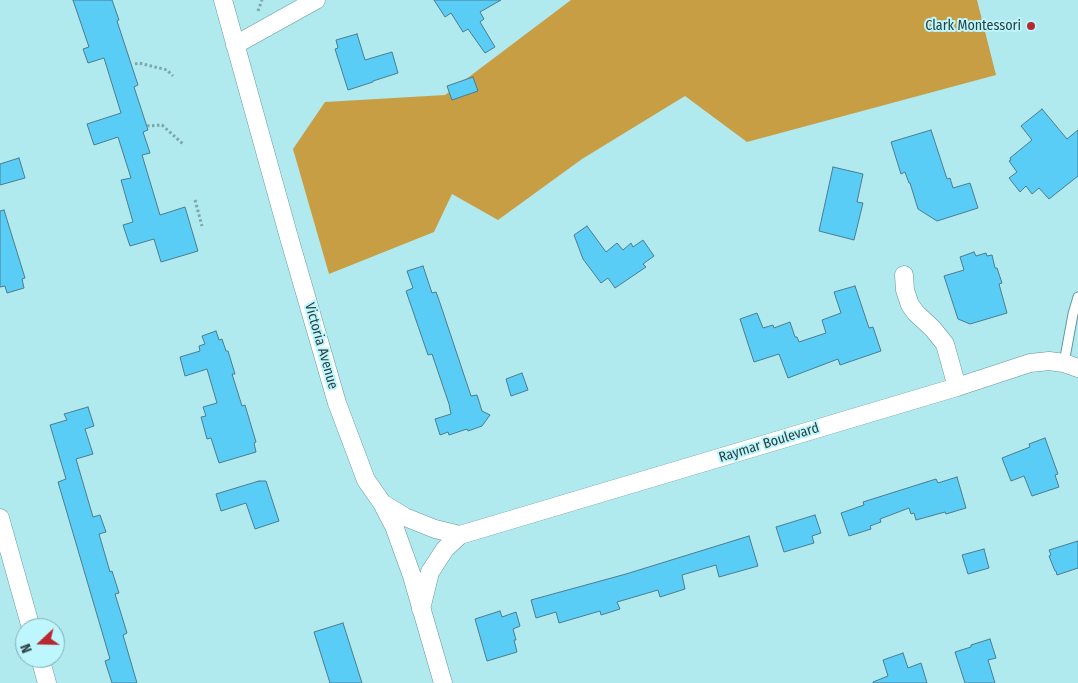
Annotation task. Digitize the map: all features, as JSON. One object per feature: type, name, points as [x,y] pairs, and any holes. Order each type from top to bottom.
[{"type":"street","name":"Victoria Avenue","points":[[223,0],[337,403],[366,480],[382,503],[394,526],[412,576],[442,683]]},
{"type":"street","points":[[236,45],[316,0]]},
{"type":"street","points":[[904,275],[905,290],[910,305],[945,344],[957,387]]},
{"type":"street","name":"Raymar Boulevard","points":[[460,535],[957,387],[1030,363],[1048,361],[1071,366]]},
{"type":"street","points":[[382,503],[405,517],[460,535],[445,550],[430,572],[421,609]]},
{"type":"street","points":[[0,518],[28,618]]},
{"type":"street","points":[[43,668],[47,683]]},
{"type":"lane","points":[[1071,366],[1073,314],[1078,297]]},
{"type":"path","points":[[135,64],[167,70],[173,76]]},
{"type":"path","points":[[147,126],[162,125],[184,144]]},
{"type":"path","points":[[195,200],[202,226]]},
{"type":"shaded area","points":[[571,0],[977,0],[996,75],[747,142],[685,96],[582,159],[498,220],[452,194],[434,232],[329,274],[293,149],[325,102],[445,95]]},
{"type":"building","points":[[73,0],[112,0],[138,85],[134,87],[148,130],[143,132],[150,153],[142,155],[160,215],[185,207],[198,251],[161,262],[154,239],[130,246],[123,225],[133,222],[121,180],[131,178],[118,137],[94,145],[87,124],[121,113],[104,58],[88,63],[83,49],[89,47]]},
{"type":"building","points":[[434,0],[501,0],[480,12],[484,19],[480,22],[495,47],[485,53],[468,29],[463,32],[451,13],[445,17]]},
{"type":"building","points":[[357,34],[365,60],[392,52],[398,73],[348,90],[335,49],[338,48],[336,40]]},
{"type":"building","points":[[473,77],[478,91],[452,100],[447,86]]},
{"type":"building","points":[[1042,109],[1067,139],[1078,130],[1078,176],[1049,199],[1039,188],[1032,194],[1026,186],[1020,192],[1009,178],[1017,172],[1009,161],[1011,160],[1010,158],[1032,140],[1021,126]]},
{"type":"building","points":[[931,130],[947,179],[950,178],[953,188],[970,183],[978,208],[937,221],[918,209],[905,172],[901,174],[891,142]]},
{"type":"building","points":[[19,158],[25,178],[0,185],[0,164]]},
{"type":"building","points":[[833,167],[863,174],[857,202],[863,203],[854,240],[819,231]]},
{"type":"building","points":[[4,210],[25,278],[22,279],[24,288],[7,293],[5,286],[0,287],[0,211]]},
{"type":"building","points":[[587,226],[606,252],[617,243],[623,250],[631,243],[633,247],[643,240],[654,256],[643,264],[646,267],[615,288],[608,278],[601,283],[583,259],[574,235]]},
{"type":"building","points":[[974,252],[976,256],[986,253],[987,256],[992,255],[995,268],[997,268],[1002,283],[999,284],[1007,313],[970,324],[958,319],[944,276],[964,270],[960,257]]},
{"type":"building","points":[[423,266],[432,293],[436,292],[471,396],[477,395],[482,411],[490,415],[482,426],[468,431],[467,429],[449,435],[448,432],[440,435],[435,419],[451,414],[449,404],[432,354],[428,355],[406,291],[413,288],[407,271]]},
{"type":"building","points":[[855,286],[869,328],[873,327],[881,351],[840,365],[838,359],[788,378],[779,354],[754,362],[740,319],[757,313],[763,328],[773,325],[774,328],[790,322],[795,337],[797,337],[799,342],[826,333],[822,320],[841,313],[834,292]]},
{"type":"building","points":[[216,331],[219,340],[222,339],[226,351],[228,351],[235,374],[232,374],[242,406],[245,405],[256,442],[254,443],[256,452],[219,463],[211,438],[207,439],[201,417],[206,416],[203,407],[217,403],[207,369],[185,376],[180,357],[200,351],[199,346],[205,344],[202,336]]},
{"type":"building","points":[[522,373],[528,390],[511,396],[506,379]]},
{"type":"building","points":[[88,407],[94,426],[85,429],[93,454],[76,459],[93,517],[100,515],[106,532],[99,534],[110,572],[112,571],[119,593],[115,594],[127,633],[123,635],[137,683],[112,683],[105,661],[110,659],[58,482],[66,479],[50,425],[67,420],[64,414]]},
{"type":"building","points":[[1045,438],[1058,474],[1055,475],[1059,487],[1032,496],[1024,476],[1011,481],[1002,458],[1030,447],[1029,444]]},
{"type":"building","points":[[957,477],[966,508],[916,520],[914,513],[911,514],[909,508],[880,519],[881,522],[870,526],[871,529],[849,536],[841,513],[864,505],[863,502],[936,479],[938,483]]},
{"type":"building","points":[[259,481],[266,481],[279,521],[255,529],[246,503],[221,511],[216,494]]},
{"type":"building","points":[[815,515],[821,533],[812,536],[814,543],[784,552],[776,527]]},
{"type":"building","points":[[749,536],[758,566],[719,577],[716,565],[682,575],[685,589],[660,597],[658,590],[617,602],[620,609],[601,615],[600,611],[559,623],[556,612],[536,618],[531,600],[626,574]]},
{"type":"building","points":[[1078,541],[1078,568],[1057,575],[1049,556],[1051,555],[1049,550]]},
{"type":"building","points":[[984,549],[989,568],[968,574],[962,555]]},
{"type":"building","points":[[500,611],[502,617],[516,612],[520,626],[513,629],[517,652],[487,661],[475,619]]},
{"type":"building","points":[[343,623],[362,683],[330,683],[314,632]]},
{"type":"building","points":[[990,639],[996,658],[988,660],[995,683],[965,683],[955,652]]},
{"type":"building","points":[[903,653],[908,668],[921,663],[927,683],[873,683],[888,676],[883,660]]},
{"type":"place","name":"Clark Montessori","points":[[1031,26]]}]
